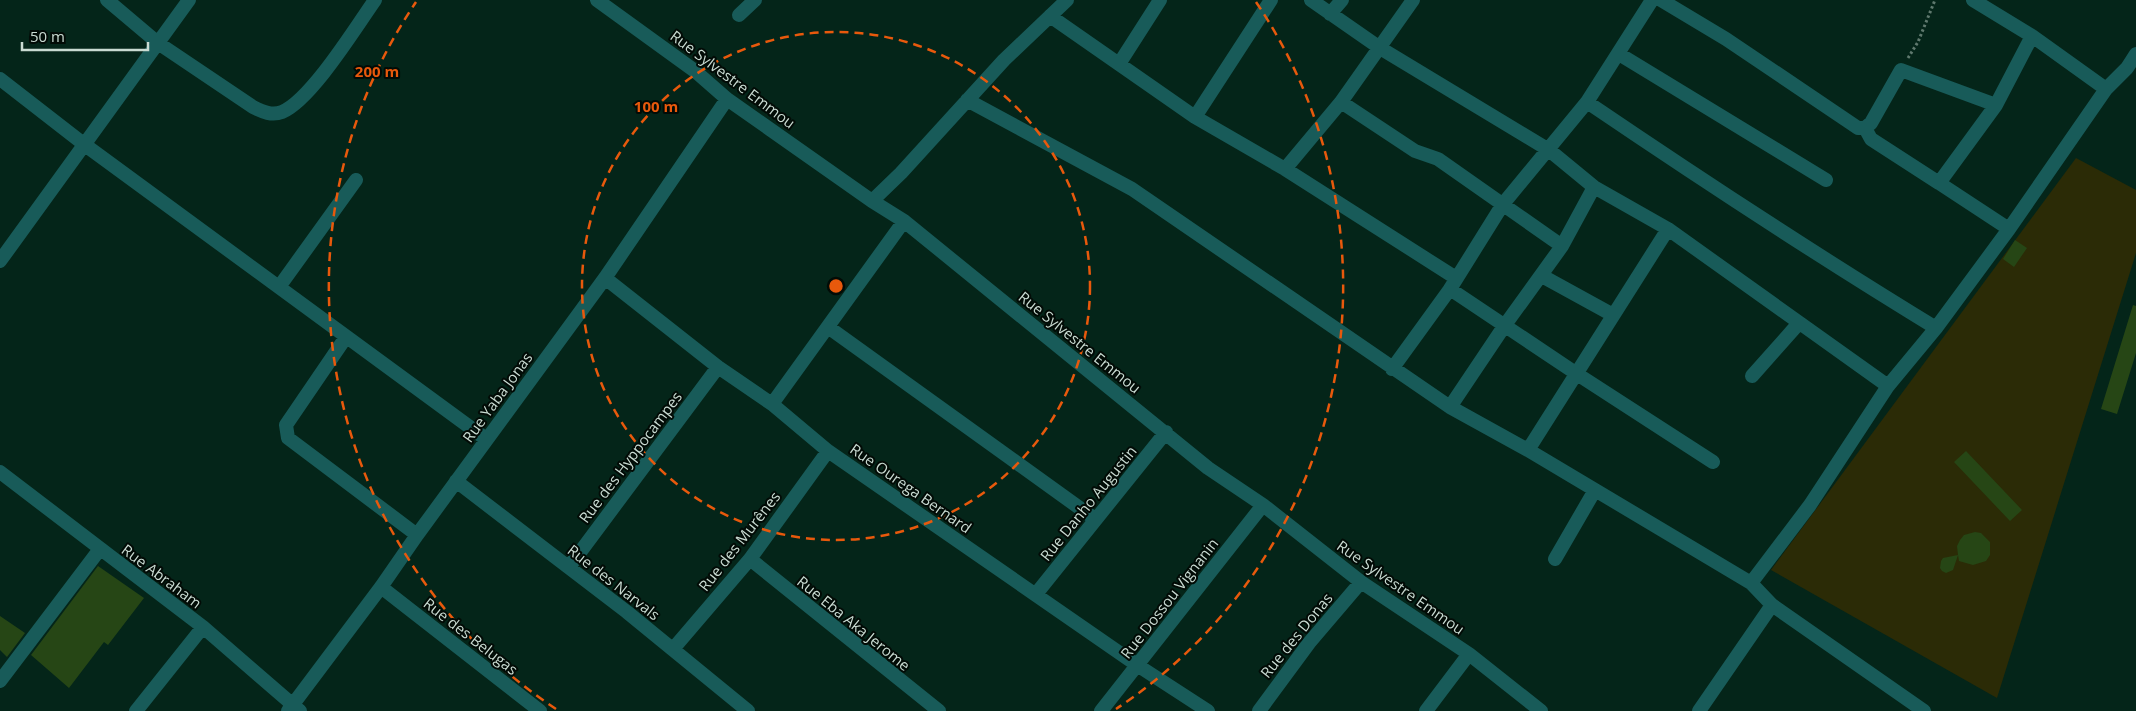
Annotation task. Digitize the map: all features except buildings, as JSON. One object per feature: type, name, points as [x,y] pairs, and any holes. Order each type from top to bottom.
[{"type":"street","points":[[107,0],[158,43],[253,107],[267,114],[282,112],[298,101],[319,78],[375,0]]},
{"type":"street","points":[[0,261],[190,0]]},
{"type":"street","name":"Rue Sylvestre Emmou","points":[[597,0],[695,71],[727,99],[872,201],[904,221],[1208,468],[1263,505],[1361,582],[1469,654],[1541,711]]},
{"type":"street","points":[[739,14],[755,0]]},
{"type":"street","points":[[872,201],[901,173],[1004,60],[1066,0]]},
{"type":"street","points":[[1119,64],[1160,0]]},
{"type":"street","points":[[1195,117],[1271,0]]},
{"type":"street","points":[[1311,0],[1380,48],[1549,150],[1594,187],[1668,229],[1888,386]]},
{"type":"street","points":[[1330,14],[1342,0]]},
{"type":"street","points":[[1286,169],[1341,102],[1413,0]]},
{"type":"street","points":[[1392,369],[1453,284],[1502,204],[1549,150],[1587,102],[1620,54],[1652,0]]},
{"type":"street","points":[[1661,0],[1726,39],[1858,128],[1865,128],[1871,123],[1901,70],[1996,105]]},
{"type":"street","points":[[1973,0],[2032,36],[2106,89]]},
{"type":"street","points":[[1050,16],[1195,117],[1286,169],[1453,284],[1505,325],[1713,462]]},
{"type":"street","points":[[1939,182],[1996,105],[2032,36]]},
{"type":"street","points":[[1620,54],[1826,180]]},
{"type":"street","points":[[1751,583],[1810,505],[1888,386],[1936,328],[2009,229],[2106,89],[2131,68],[2136,54]]},
{"type":"street","points":[[0,79],[85,145],[486,439]]},
{"type":"street","name":"Rue Yaba Jonas","points":[[294,709],[486,439],[605,278],[727,99]]},
{"type":"street","points":[[966,100],[1132,190],[1450,407],[1528,450],[1751,583],[1772,605],[1924,711]]},
{"type":"street","points":[[1341,102],[1415,150],[1438,159],[1562,246]]},
{"type":"street","points":[[1587,102],[1693,175],[1936,328]]},
{"type":"street","points":[[1865,128],[1871,139],[2009,229]]},
{"type":"street","points":[[279,287],[356,180]]},
{"type":"street","points":[[1450,407],[1505,325],[1562,246],[1594,187]]},
{"type":"street","points":[[772,404],[904,221]]},
{"type":"street","points":[[1528,450],[1668,229]]},
{"type":"street","points":[[1542,276],[1613,315]]},
{"type":"street","name":"Rue Ourega Bernard","points":[[605,278],[718,367],[772,404],[828,451],[1137,665],[1208,711]]},
{"type":"street","points":[[1752,376],[1799,323]]},
{"type":"street","points":[[828,327],[1095,520]]},
{"type":"street","points":[[346,337],[286,425],[288,438],[417,535]]},
{"type":"street","name":"Rue des Hyppocampes","points":[[569,567],[718,367]]},
{"type":"street","name":"Rue Danho Augustin","points":[[1036,594],[1166,432]]},
{"type":"street","name":"Rue des Murênes","points":[[673,649],[750,560],[828,451]]},
{"type":"street","name":"Rue Abraham","points":[[0,472],[203,627],[294,709]]},
{"type":"street","name":"Rue des Narvals","points":[[456,482],[569,567],[748,711]]},
{"type":"street","points":[[1555,559],[1595,490]]},
{"type":"street","name":"Rue Dossou Vignanin","points":[[1101,711],[1263,505]]},
{"type":"street","points":[[0,681],[100,549]]},
{"type":"street","name":"Rue Eba Aka Jerome","points":[[750,560],[939,711]]},
{"type":"street","name":"Rue des Donas","points":[[1259,711],[1309,643],[1361,582]]},
{"type":"street","name":"Rue des Belugas","points":[[381,587],[540,711]]},
{"type":"street","points":[[1698,711],[1772,605]]},
{"type":"street","points":[[136,711],[203,627]]},
{"type":"street","points":[[1426,711],[1469,654]]},
{"type":"path","points":[[1901,70],[1918,42],[1935,0]]},
{"type":"shaded area","points":[[2076,158],[2136,190],[2136,253],[1997,698],[1771,570]]}]
